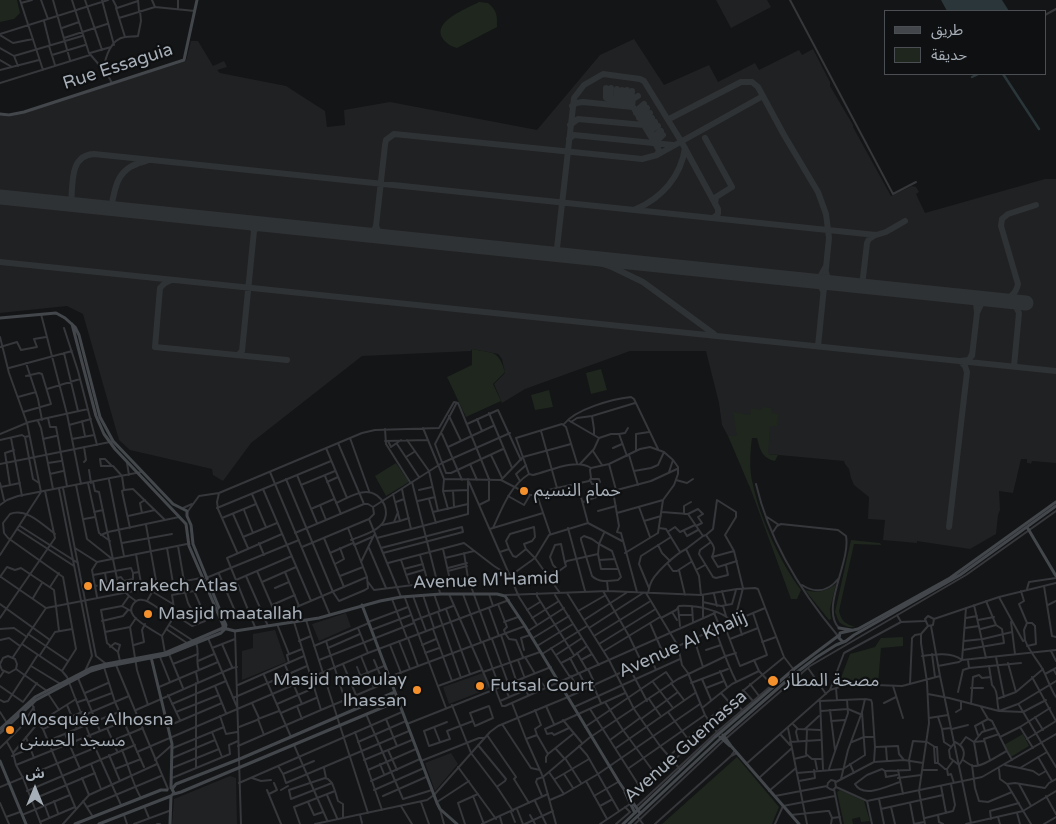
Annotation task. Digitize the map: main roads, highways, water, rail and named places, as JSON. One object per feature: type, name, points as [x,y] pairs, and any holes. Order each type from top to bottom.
[{"type":"waterway","points":[[972,77],[976,75]]},
{"type":"waterway","points":[[1004,75],[1039,129]]},
{"type":"place","name":"حمام النسيم","points":[[524,491]]},
{"type":"place","name":"Marrakech Atlas","points":[[88,586]]},
{"type":"place","name":"Masjid maatallah","points":[[148,614]]},
{"type":"place","name":"مصحة المطار","points":[[773,681]]},
{"type":"place","name":"Futsal Court","points":[[480,686]]},
{"type":"place","name":"Masjid maoulay lhassan","points":[[417,690]]},
{"type":"place","name":"Mosquée Alhosna مسجد الحسنى","points":[[10,730]]}]
